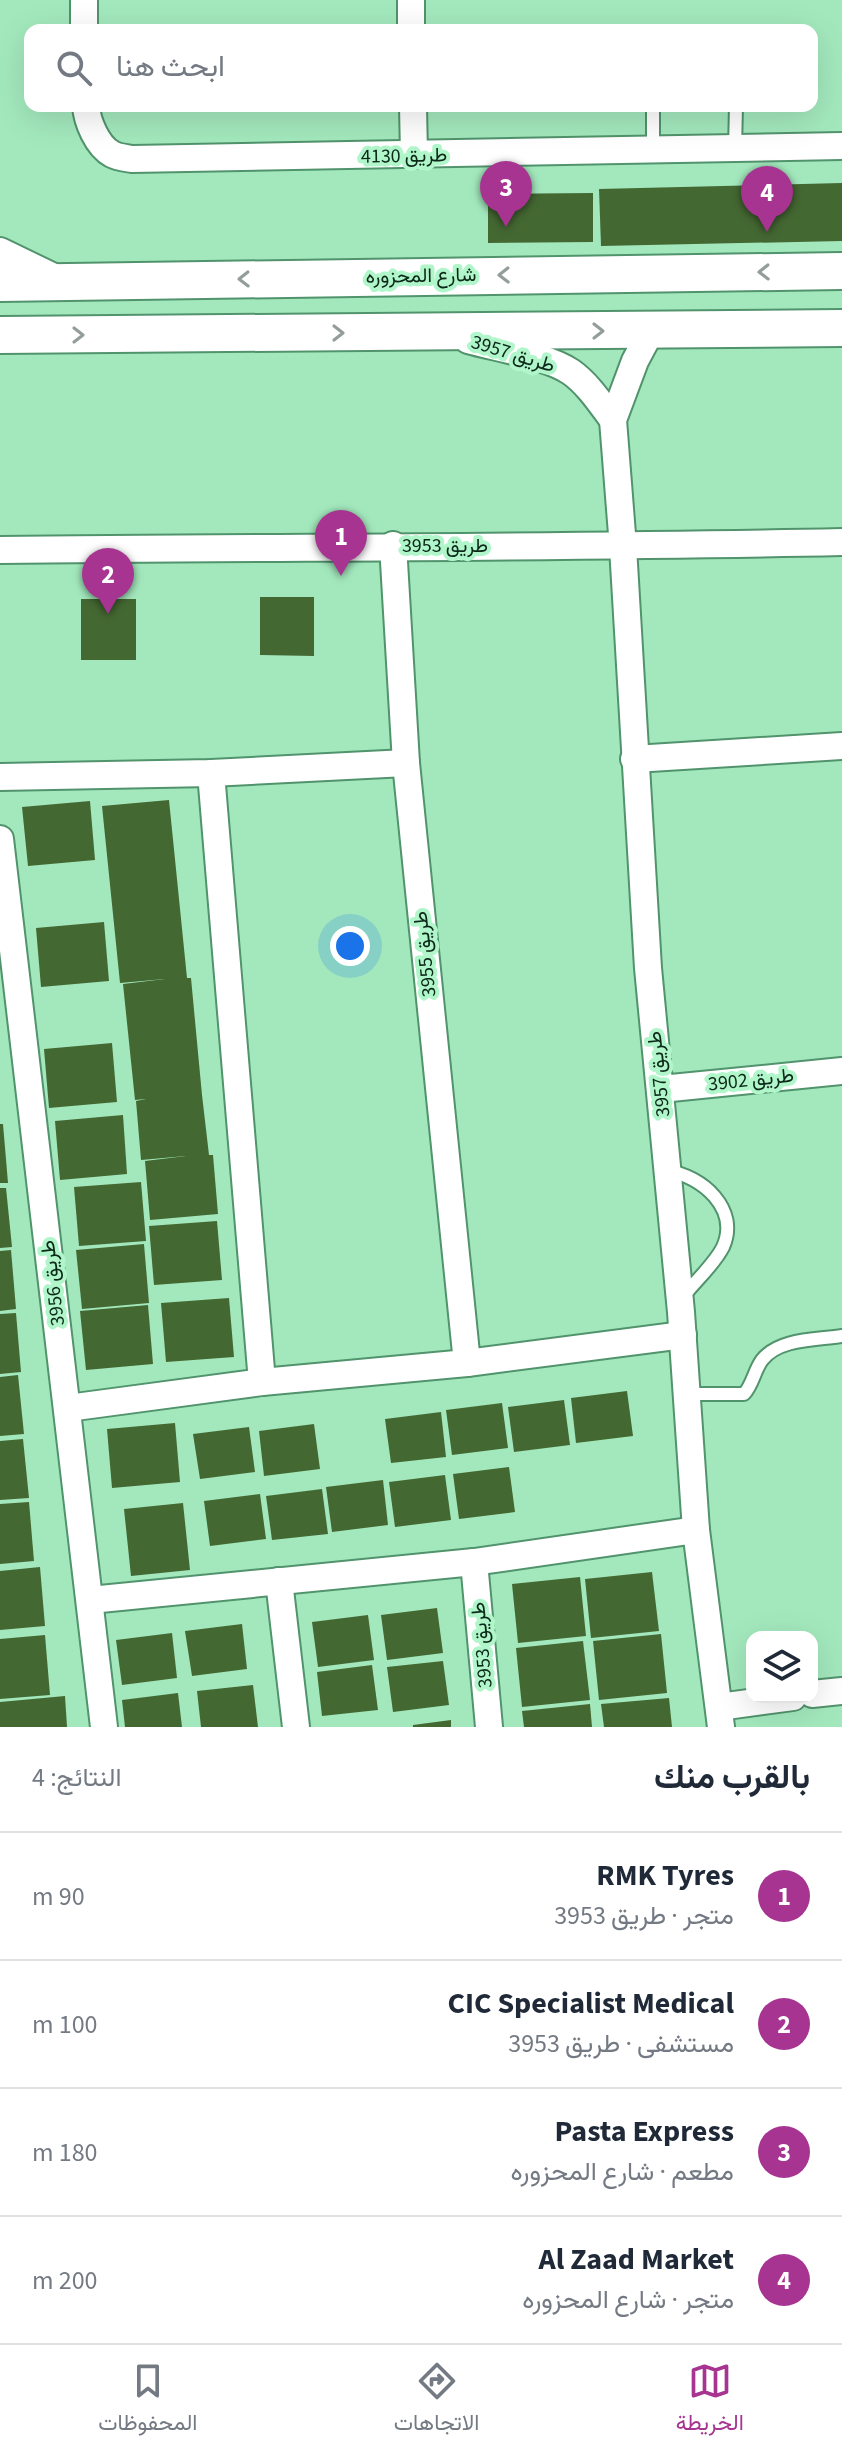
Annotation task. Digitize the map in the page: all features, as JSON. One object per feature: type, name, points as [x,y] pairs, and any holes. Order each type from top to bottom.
[{"type":"main road","name":"شارع المحزوره","points":[[0,283],[842,271]]},
{"type":"main road","points":[[0,335],[842,328]]},
{"type":"street","points":[[84,0],[84,24]]},
{"type":"street","points":[[411,0],[411,24]]},
{"type":"street","name":"طريق 4130","points":[[86,112],[96,136],[111,154],[166,161],[842,146]]},
{"type":"street","points":[[413,112],[414,155]]},
{"type":"street","points":[[0,251],[64,281]]},
{"type":"street","name":"طريق 3957","points":[[651,331],[635,361],[613,420],[648,968],[683,1335],[696,1530],[720,1717]]},
{"type":"street","name":"طريق 3957","points":[[440,332],[550,363],[570,372],[586,386],[613,420]]},
{"type":"street","name":"طريق 3953","points":[[0,550],[393,545],[623,547],[842,542]]},
{"type":"street","name":"طريق 3955","points":[[393,545],[406,763],[467,1363]]},
{"type":"street","points":[[634,759],[842,746]]},
{"type":"street","points":[[0,777],[211,773],[406,763]]},
{"type":"street","points":[[211,773],[262,1382]]},
{"type":"street","name":"طريق 3956","points":[[0,839],[104,1727]]},
{"type":"street","name":"طريق 3902","points":[[661,1089],[842,1071]]},
{"type":"street","points":[[68,1408],[262,1382],[467,1363],[683,1335]]},
{"type":"street","points":[[90,1600],[474,1562],[696,1530]]},
{"type":"street","name":"طريق 3953","points":[[474,1562],[489,1727]]},
{"type":"street","points":[[279,1581],[296,1727]]},
{"type":"street","points":[[818,1693],[842,1691]]},
{"type":"street","points":[[720,1717],[771,1703]]},
{"type":"lane","points":[[653,112],[653,150]]},
{"type":"lane","points":[[735,148],[736,112]]},
{"type":"lane","points":[[668,1171],[681,1173],[704,1185],[719,1204],[727,1225],[721,1250],[680,1300]]},
{"type":"lane","points":[[687,1394],[744,1394],[769,1352],[781,1345],[842,1336]]},
{"type":"building","points":[[842,183],[842,241],[601,246],[599,189]]},
{"type":"building","points":[[593,193],[593,242],[488,243],[488,194]]},
{"type":"building","points":[[260,597],[314,597],[314,656],[260,655]]},
{"type":"building","points":[[81,599],[136,599],[136,660],[81,660]]},
{"type":"building","points":[[169,800],[187,978],[191,978],[218,1214],[150,1220],[145,1161],[186,1156],[141,1160],[136,1101],[146,1099],[135,1100],[123,984],[165,979],[120,983],[102,806]]},
{"type":"building","points":[[90,801],[95,860],[28,866],[22,807]]},
{"type":"building","points":[[104,922],[109,981],[41,987],[36,928]]},
{"type":"building","points":[[112,1043],[117,1102],[49,1108],[44,1049]]},
{"type":"building","points":[[123,1115],[127,1174],[60,1180],[55,1121]]},
{"type":"building","points":[[0,1124],[3,1124],[8,1183],[0,1183]]},
{"type":"building","points":[[141,1182],[146,1241],[79,1246],[74,1187]]},
{"type":"building","points":[[0,1188],[6,1188],[12,1247],[0,1248]]},
{"type":"building","points":[[217,1221],[222,1280],[154,1285],[149,1226]]},
{"type":"building","points":[[144,1244],[149,1303],[82,1309],[76,1250]]},
{"type":"building","points":[[11,1250],[16,1309],[0,1311],[0,1251]]},
{"type":"building","points":[[229,1298],[234,1357],[166,1362],[161,1303]]},
{"type":"building","points":[[148,1305],[153,1364],[86,1370],[80,1311]]},
{"type":"building","points":[[16,1313],[21,1372],[0,1374],[0,1314]]},
{"type":"building","points":[[18,1375],[24,1434],[0,1436],[0,1377]]},
{"type":"building","points":[[627,1391],[633,1436],[576,1443],[571,1398]]},
{"type":"building","points":[[564,1400],[570,1445],[514,1452],[508,1407]]},
{"type":"building","points":[[502,1403],[508,1448],[452,1455],[446,1410]]},
{"type":"building","points":[[441,1412],[446,1457],[391,1463],[385,1419]]},
{"type":"building","points":[[175,1423],[180,1482],[112,1488],[107,1429]]},
{"type":"building","points":[[314,1424],[320,1469],[264,1476],[259,1431]]},
{"type":"building","points":[[249,1427],[255,1472],[200,1479],[193,1434]]},
{"type":"building","points":[[23,1439],[29,1498],[0,1500],[0,1441]]},
{"type":"building","points":[[509,1467],[515,1512],[459,1519],[453,1474]]},
{"type":"building","points":[[445,1475],[451,1520],[395,1527],[389,1482]]},
{"type":"building","points":[[383,1480],[388,1525],[332,1532],[326,1487]]},
{"type":"building","points":[[322,1489],[328,1534],[272,1540],[266,1496]]},
{"type":"building","points":[[260,1494],[266,1539],[210,1546],[204,1501]]},
{"type":"building","points":[[29,1502],[34,1561],[0,1564],[0,1504]]},
{"type":"building","points":[[183,1503],[190,1570],[131,1576],[124,1509]]},
{"type":"building","points":[[40,1567],[45,1626],[0,1630],[0,1571]]},
{"type":"building","points":[[652,1572],[659,1631],[591,1638],[585,1579]]},
{"type":"building","points":[[580,1577],[586,1636],[518,1643],[512,1584]]},
{"type":"building","points":[[437,1608],[443,1653],[387,1660],[381,1615]]},
{"type":"building","points":[[368,1615],[374,1660],[318,1667],[312,1622]]},
{"type":"building","points":[[242,1624],[247,1669],[192,1676],[185,1631]]},
{"type":"building","points":[[172,1633],[177,1678],[122,1685],[116,1640]]},
{"type":"building","points":[[661,1634],[667,1693],[599,1700],[593,1641]]},
{"type":"building","points":[[45,1635],[50,1695],[0,1699],[0,1639]]},
{"type":"building","points":[[583,1641],[590,1700],[522,1707],[516,1648]]},
{"type":"building","points":[[443,1661],[449,1705],[393,1712],[387,1667]]},
{"type":"building","points":[[372,1665],[378,1710],[322,1716],[317,1672]]},
{"type":"building","points":[[253,1685],[258,1727],[201,1727],[197,1691]]},
{"type":"building","points":[[178,1693],[182,1727],[125,1727],[122,1700]]},
{"type":"building","points":[[65,1696],[67,1727],[0,1727],[0,1702]]},
{"type":"building","points":[[669,1698],[672,1727],[604,1727],[601,1704]]},
{"type":"building","points":[[590,1704],[592,1727],[524,1727],[522,1711]]},
{"type":"building","points":[[451,1720],[451,1727],[413,1727],[413,1725]]},
{"type":"place","name":"Pasta Express","points":[[506,227]]},
{"type":"place","name":"Al Zaad Market","points":[[767,232]]},
{"type":"place","name":"RMK Tyres","points":[[341,576]]},
{"type":"place","name":"CIC Specialist Medical","points":[[108,614]]}]
